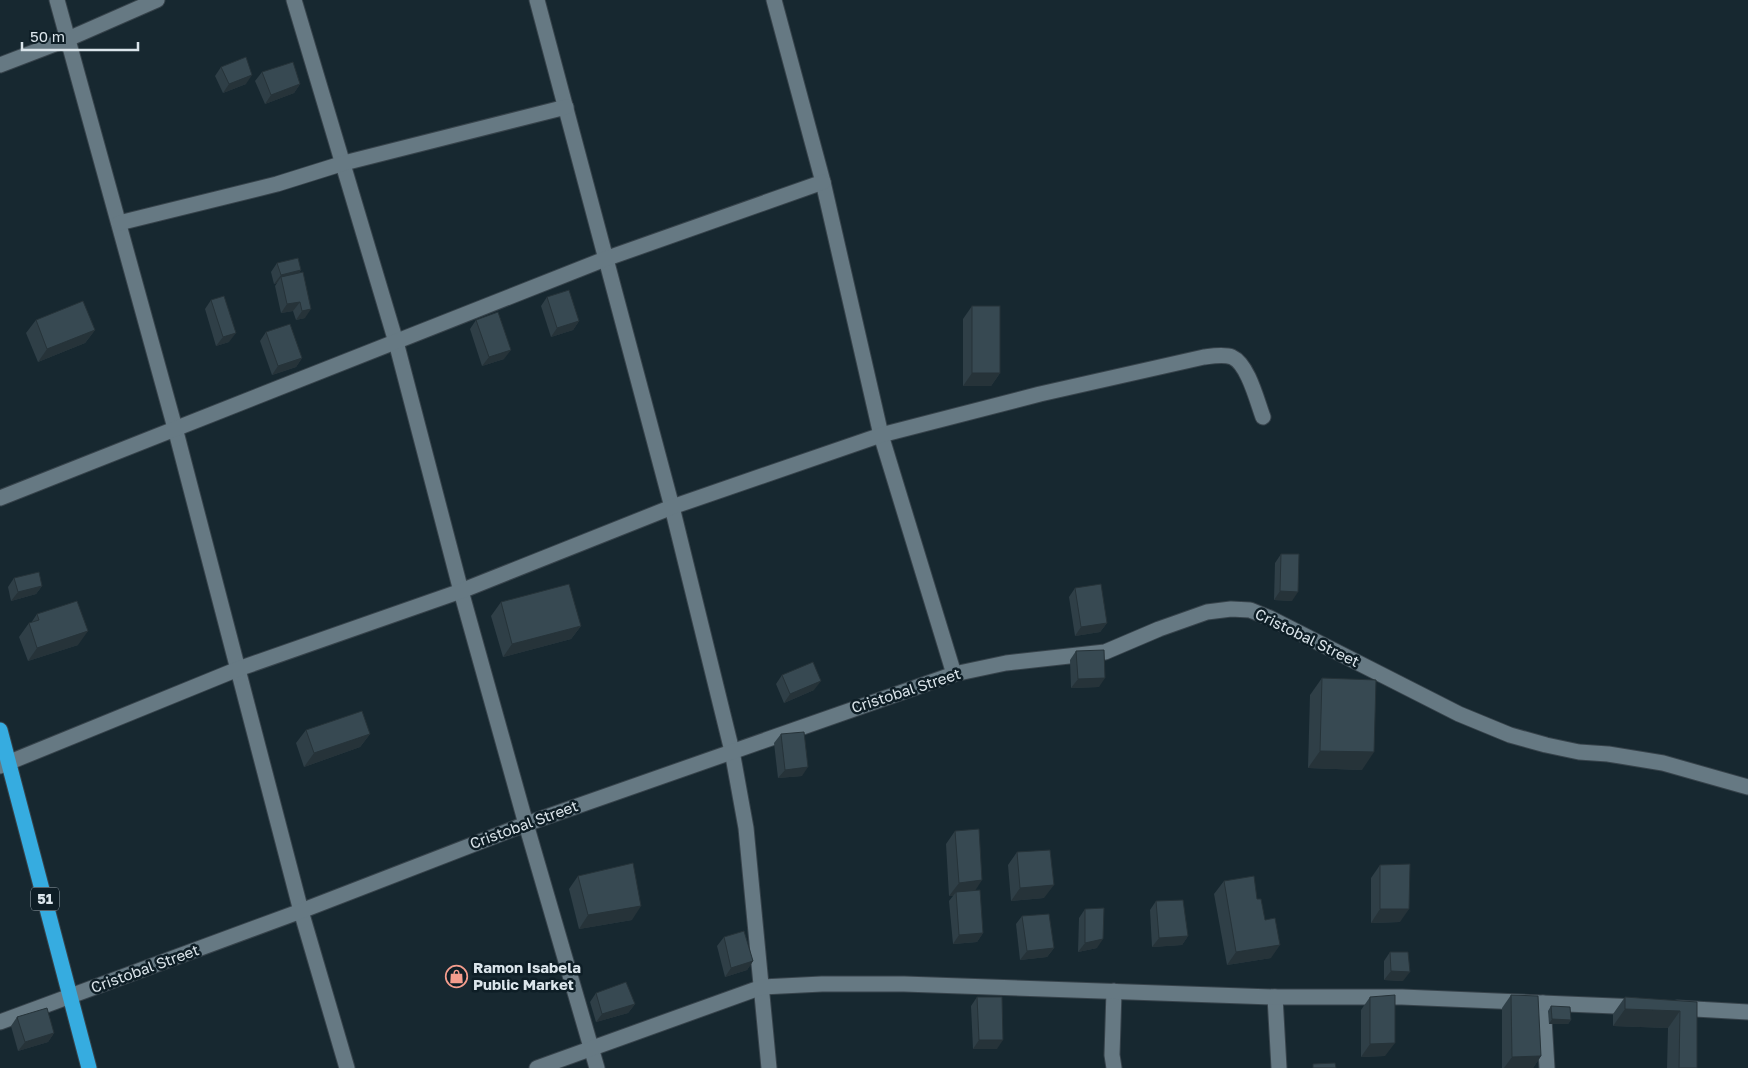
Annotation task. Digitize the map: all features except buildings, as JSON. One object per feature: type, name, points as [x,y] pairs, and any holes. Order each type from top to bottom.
[{"type":"highway","name":"51","points":[[0,730],[4,764],[89,1068]]},
{"type":"street","points":[[57,0],[175,428],[301,911],[347,1068]]},
{"type":"street","points":[[0,65],[68,39],[157,0]]},
{"type":"street","points":[[294,0],[396,342],[526,824],[597,1068]]},
{"type":"street","points":[[537,0],[672,507],[732,751],[746,828],[770,1068]]},
{"type":"street","points":[[774,0],[823,182],[881,435],[954,674]]},
{"type":"street","points":[[119,223],[277,184],[344,163],[566,107]]},
{"type":"street","points":[[0,498],[605,259],[823,182]]},
{"type":"street","points":[[4,764],[238,670],[462,591],[672,507],[881,435],[1040,394],[1204,357],[1223,356],[1232,357],[1242,365],[1263,417]]},
{"type":"street","name":"Cristobal Street","points":[[0,1022],[301,911],[526,824],[954,674],[1006,663],[1105,652],[1159,629],[1206,612],[1231,609],[1250,610],[1270,618],[1459,714],[1510,735],[1546,746],[1663,763],[1748,787]]},
{"type":"street","points":[[536,1068],[762,987],[822,984],[904,984],[1275,997],[1402,997],[1748,1012]]},
{"type":"street","points":[[1114,991],[1112,1055],[1114,1068]]},
{"type":"street","points":[[1275,997],[1279,1068]]},
{"type":"street","points":[[1542,1003],[1547,1068]]},
{"type":"place","name":"Ramon Isabela Public Market","points":[[457,977]]}]
